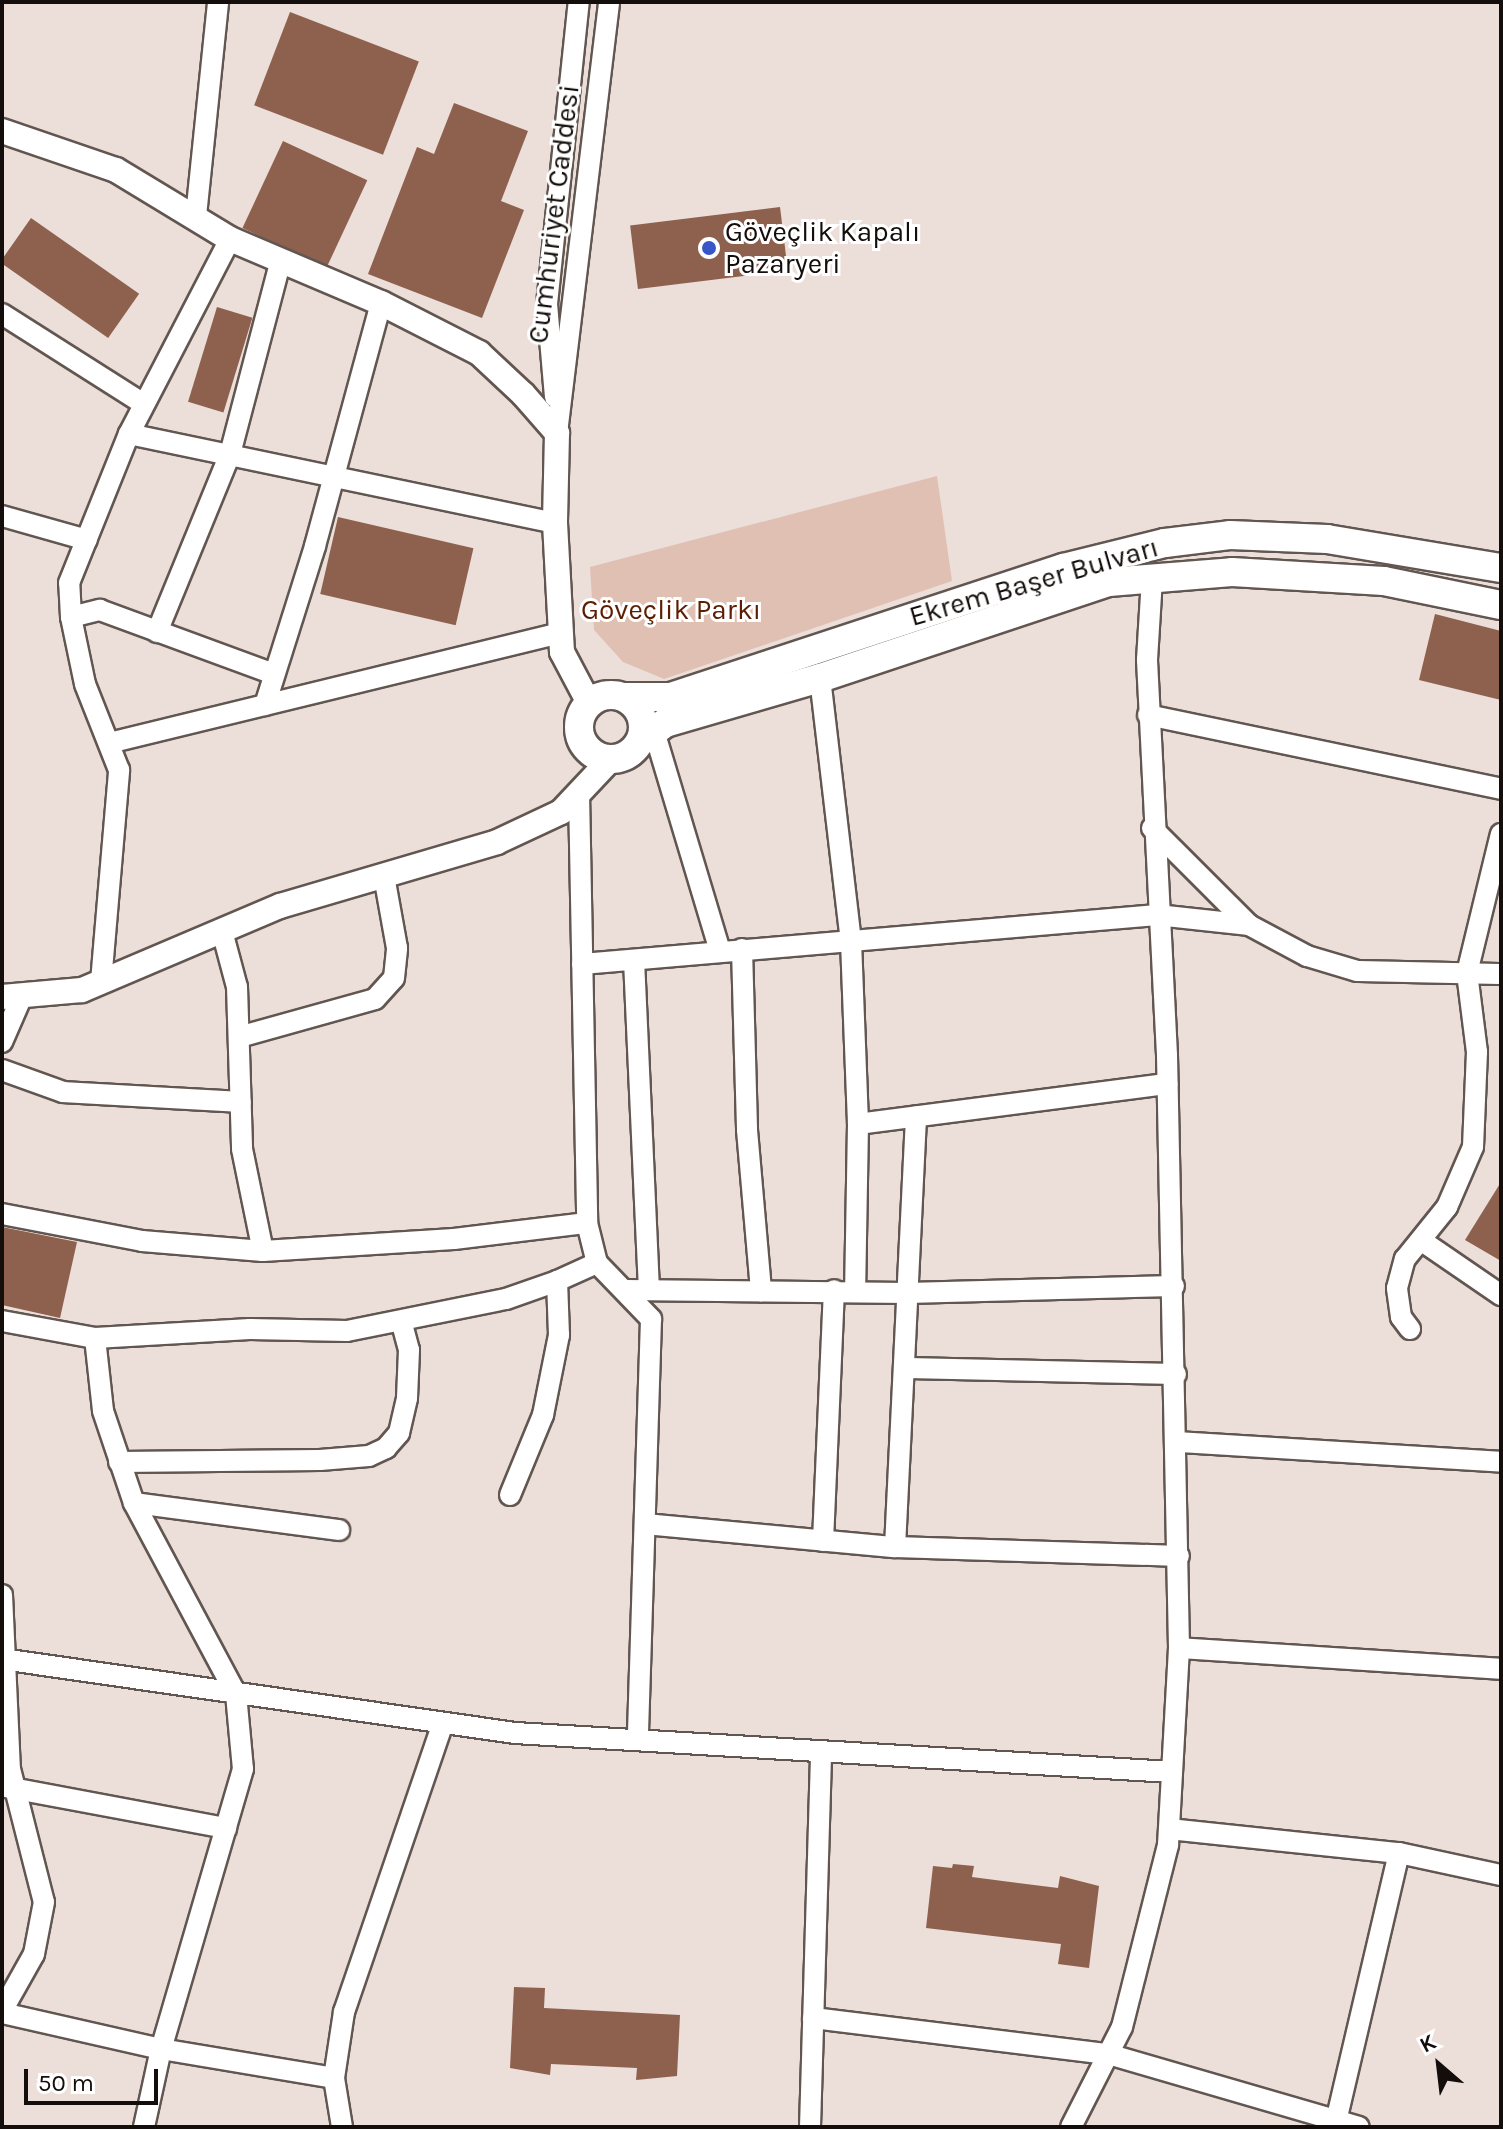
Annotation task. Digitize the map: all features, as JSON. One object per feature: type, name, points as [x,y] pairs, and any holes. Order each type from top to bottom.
[{"type":"main road","name":"Ekrem Başer Bulvarı","points":[[625,697],[671,697],[1063,568],[1165,543],[1230,535],[1327,539],[1501,568]]},
{"type":"main road","name":"Ekrem Başer Bulvarı","points":[[648,736],[665,723],[820,678],[1109,582],[1232,572],[1384,581],[1501,605]]},
{"type":"main road","points":[[600,696],[625,697],[642,716],[648,736],[623,758],[610,760],[587,750],[580,739],[581,714],[589,703],[600,696]]},
{"type":"street","points":[[196,216],[218,2]]},
{"type":"street","name":"Cumhuriyet Caddesi","points":[[557,433],[547,304],[579,2]]},
{"type":"street","name":"Cumhuriyet Caddesi","points":[[589,703],[562,652],[555,523],[557,433],[609,2]]},
{"type":"street","points":[[4,137],[116,170],[230,239],[381,303],[479,353],[557,433]]},
{"type":"street","points":[[101,982],[119,785],[109,743],[85,684],[71,617],[69,583],[129,434],[230,239]]},
{"type":"street","points":[[157,632],[230,454],[281,260]]},
{"type":"street","points":[[265,705],[315,546],[331,475],[381,303]]},
{"type":"street","points":[[2,314],[144,404]]},
{"type":"street","points":[[129,434],[555,523]]},
{"type":"street","points":[[2,516],[87,540]]},
{"type":"street","points":[[1071,2127],[1122,2027],[1169,1829],[1179,1648],[1174,1286],[1148,715],[1152,579]]},
{"type":"street","points":[[71,617],[100,610],[274,674]]},
{"type":"street","points":[[109,743],[561,633]]},
{"type":"street","points":[[820,678],[851,941],[858,1124],[855,1292]]},
{"type":"street","points":[[1148,715],[1501,789]]},
{"type":"street","points":[[648,736],[720,951]]},
{"type":"street","points":[[2,1042],[12,996],[82,990],[280,906],[497,842],[561,812],[610,760]]},
{"type":"street","points":[[579,793],[587,1223],[597,1263],[651,1319],[638,1740]]},
{"type":"street","points":[[1152,828],[1249,925],[1307,956],[1357,971],[1501,974]]},
{"type":"street","points":[[1410,1329],[1401,1317],[1397,1288],[1405,1259],[1447,1207],[1473,1147],[1477,1052],[1467,973],[1501,834]]},
{"type":"street","points":[[239,1037],[375,999],[394,978],[397,948],[384,876]]},
{"type":"street","points":[[582,964],[1157,915],[1249,925]]},
{"type":"street","points":[[222,931],[237,987],[242,1149],[263,1251]]},
{"type":"street","points":[[742,949],[747,1130],[761,1291]]},
{"type":"street","points":[[634,960],[649,1289]]},
{"type":"street","points":[[2,1070],[63,1092],[241,1102]]},
{"type":"street","points":[[858,1124],[1167,1084]]},
{"type":"street","points":[[895,1547],[907,1368],[907,1293],[916,1117]]},
{"type":"street","points":[[2,1214],[142,1241],[263,1251],[454,1239],[587,1223]]},
{"type":"street","points":[[1422,1241],[1501,1295]]},
{"type":"street","points":[[2,1321],[95,1338],[250,1329],[347,1331],[506,1299],[597,1263]]},
{"type":"street","points":[[510,1495],[543,1415],[559,1335],[557,1281]]},
{"type":"street","points":[[625,1290],[907,1293],[1174,1286]]},
{"type":"street","points":[[823,1541],[834,1290]]},
{"type":"street","points":[[119,1462],[320,1460],[369,1456],[386,1448],[399,1433],[407,1398],[409,1350],[401,1321]]},
{"type":"street","points":[[95,1338],[103,1411],[134,1503],[236,1694],[243,1769],[161,2049],[144,2127]]},
{"type":"street","points":[[907,1368],[1176,1374]]},
{"type":"street","points":[[1178,1442],[1501,1462]]},
{"type":"street","points":[[134,1503],[339,1530]]},
{"type":"street","points":[[645,1524],[895,1547],[1179,1556]]},
{"type":"street","points":[[2,1595],[3,1700],[9,1788],[44,1902],[34,1954],[2,2012],[161,2049],[334,2078]]},
{"type":"street","points":[[1179,1648],[1501,1669]]},
{"type":"street","points":[[4,1659],[443,1723],[638,1740],[1172,1772]]},
{"type":"street","points":[[342,2127],[334,2078],[344,2012],[443,1723]]},
{"type":"street","points":[[810,2127],[821,1751]]},
{"type":"street","points":[[9,1788],[226,1828]]},
{"type":"street","points":[[1169,1829],[1399,1853],[1501,1875]]},
{"type":"street","points":[[1337,2117],[1399,1853]]},
{"type":"street","points":[[813,2018],[1108,2054],[1337,2117],[1359,2127]]},
{"type":"green space","name":"Göveçlik Parkı","points":[[937,476],[952,581],[664,679],[623,662],[594,630],[590,567]]},
{"type":"building","points":[[290,12],[419,61],[383,155],[254,105]]},
{"type":"building","points":[[454,103],[528,131],[501,201],[524,210],[482,318],[368,274],[417,147],[434,154]]},
{"type":"building","points":[[283,141],[367,180],[327,267],[242,228]]},
{"type":"building","name":"Göveçlik Kapalı Pazaryeri","points":[[780,207],[788,271],[638,289],[630,225]]},
{"type":"building","points":[[31,218],[139,294],[108,338],[2,264]]},
{"type":"building","points":[[217,307],[252,318],[223,412],[188,402]]},
{"type":"building","points":[[338,517],[473,548],[456,625],[320,594]]},
{"type":"building","points":[[1435,614],[1501,631],[1501,700],[1419,680]]},
{"type":"building","points":[[1501,1182],[1501,1261],[1465,1240]]},
{"type":"building","points":[[2,1227],[77,1242],[60,1318],[2,1305]]},
{"type":"building","points":[[953,1864],[974,1866],[972,1877],[1058,1888],[1060,1876],[1099,1886],[1089,1968],[1058,1964],[1061,1944],[926,1928],[933,1866],[952,1868]]},
{"type":"building","points":[[514,1987],[545,1988],[544,2008],[680,2015],[677,2076],[636,2080],[637,2068],[551,2064],[550,2075],[510,2068]]},
{"type":"place","name":"Göveçlik Kapalı Pazaryeri","points":[[709,248]]}]
